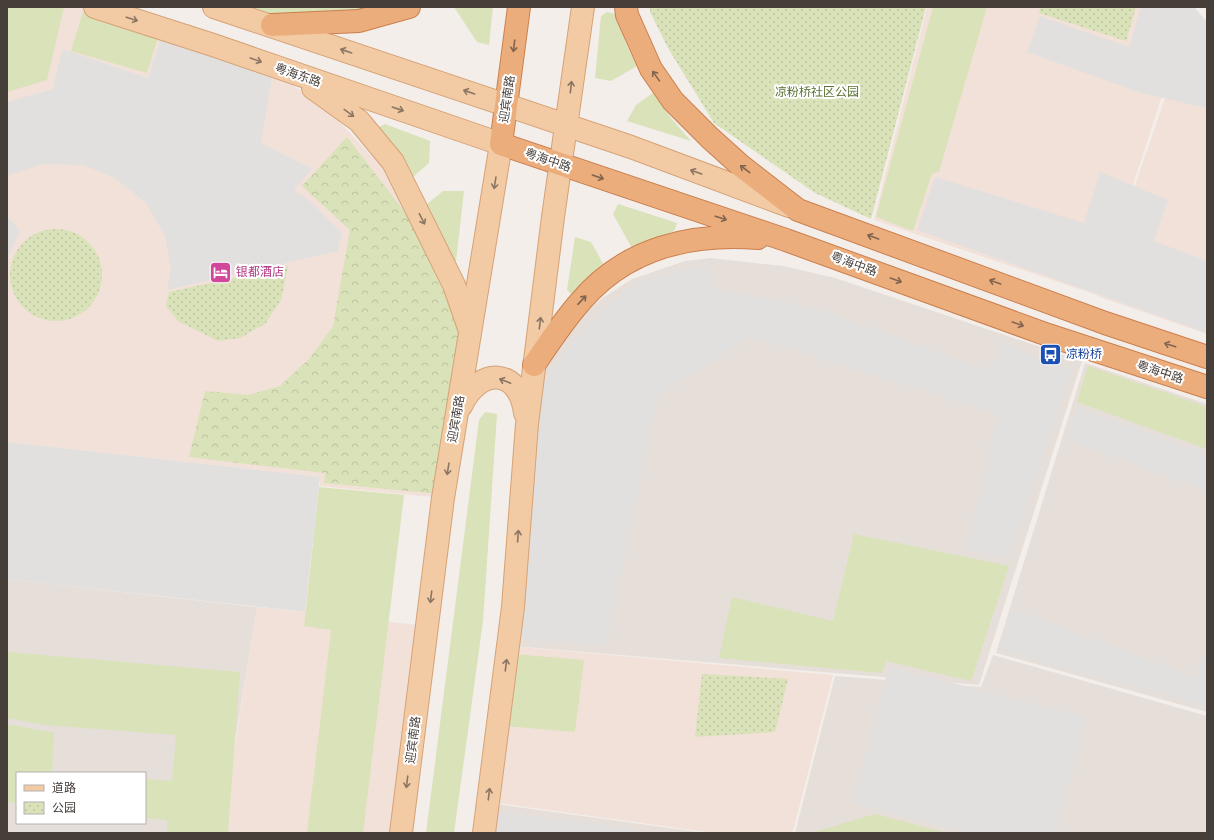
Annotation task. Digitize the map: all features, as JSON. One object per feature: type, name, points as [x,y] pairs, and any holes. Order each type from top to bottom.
[{"type":"highway","points":[[272,25],[359,21],[409,7]]},
{"type":"highway","name":"迎宾南路","points":[[501,144],[519,7]]},
{"type":"highway","points":[[626,7],[627,15],[651,69],[674,101],[710,138],[740,165],[798,210],[1105,323],[1207,357]]},
{"type":"highway","name":"粤海中路","points":[[501,144],[786,240],[1048,335],[1207,387]]},
{"type":"highway","points":[[534,365],[582,300],[604,279],[646,254],[668,245],[690,239],[720,236],[786,240]]},
{"type":"main road","name":"粤海东路","points":[[95,7],[213,45],[501,144]]},
{"type":"main road","points":[[214,7],[272,25],[631,147],[798,210]]},
{"type":"main road","points":[[484,833],[513,606],[526,424],[583,7]]},
{"type":"main road","points":[[294,74],[359,121],[393,162],[454,285],[471,334]]},
{"type":"main road","name":"迎宾南路","points":[[401,833],[443,498],[501,144]]},
{"type":"main road","points":[[457,413],[466,394],[474,386],[483,380],[494,377],[506,380],[516,387],[523,399],[526,424]]},
{"type":"shaded area","points":[[7,7],[95,7],[259,60],[332,114],[382,167],[411,209],[460,315],[468,357],[443,498],[320,486],[320,477],[7,442]]},
{"type":"shaded area","points":[[927,7],[1191,7],[1097,295],[874,220]]},
{"type":"shaded area","points":[[1141,7],[1194,7],[1207,22],[1207,108],[1141,93],[1027,52],[1040,16],[1129,47]]},
{"type":"shaded area","points":[[163,33],[272,76],[261,143],[312,169],[294,190],[309,200],[342,233],[338,251],[167,290],[171,270],[165,236],[146,203],[115,178],[83,165],[42,164],[7,176],[7,102],[53,89],[62,49],[148,78]]},
{"type":"shaded area","points":[[1175,69],[1207,81],[1207,334],[1097,296]]},
{"type":"shaded area","points":[[1100,172],[1168,200],[1154,241],[1207,261],[1207,333],[917,230],[935,177],[1084,223]]},
{"type":"shaded area","points":[[7,216],[20,231],[7,260]]},
{"type":"shaded area","points":[[711,258],[783,266],[835,278],[1082,361],[979,685],[512,646],[534,384],[560,345],[580,319],[601,299],[632,279],[685,261]]},
{"type":"shaded area","points":[[710,265],[713,288],[818,309],[991,371],[1000,342],[1072,369],[1009,558],[966,550],[998,414],[750,337],[658,395],[606,646],[517,639],[539,387],[585,326],[607,304],[637,282],[675,271]]},
{"type":"shaded area","points":[[1085,363],[1207,404],[1207,712],[996,653]]},
{"type":"shaded area","points":[[1077,407],[1207,454],[1207,491],[1067,439]]},
{"type":"shaded area","points":[[7,442],[320,477],[305,612],[7,579]]},
{"type":"shaded area","points":[[7,579],[257,607],[220,833],[7,833]]},
{"type":"shaded area","points":[[257,607],[427,626],[401,833],[221,833]]},
{"type":"shaded area","points":[[1013,609],[1195,677],[1207,646],[1207,707],[1000,650]]},
{"type":"shaded area","points":[[509,646],[833,675],[793,831],[789,833],[714,833],[490,802]]},
{"type":"shaded area","points":[[993,655],[1207,716],[1207,833],[795,833],[835,676],[981,687]]},
{"type":"shaded area","points":[[889,666],[1086,718],[1056,833],[969,833],[853,803]]},
{"type":"shaded area","points":[[489,803],[706,833],[486,833]]},
{"type":"shaded area","points":[[494,812],[632,828],[631,833],[490,833]]},
{"type":"green space","points":[[7,7],[64,7],[47,80],[7,92]]},
{"type":"green space","points":[[226,7],[399,7],[272,22]]},
{"type":"green space","points":[[454,7],[493,7],[489,45],[477,42]]},
{"type":"green space","name":"凉粉桥社区公园","points":[[650,7],[926,7],[871,219],[815,193],[714,123],[668,48],[650,12]]},
{"type":"green space","points":[[933,7],[987,7],[939,172],[932,173],[913,231],[876,217]]},
{"type":"green space","points":[[1041,7],[1136,7],[1126,41],[1039,13]]},
{"type":"green space","points":[[83,12],[159,34],[147,73],[71,51]]},
{"type":"green space","points":[[607,12],[616,14],[626,44],[637,66],[611,81],[595,78],[601,16]]},
{"type":"green space","points":[[653,93],[671,118],[691,141],[627,121],[636,105]]},
{"type":"green space","points":[[385,124],[430,141],[429,163],[413,177],[373,130]]},
{"type":"green space","points":[[347,137],[407,215],[456,317],[463,359],[439,494],[324,483],[325,473],[189,457],[205,391],[248,395],[280,386],[310,358],[333,326],[350,230],[302,186]]},
{"type":"green space","points":[[443,191],[464,191],[456,261],[448,263],[426,205]]},
{"type":"green space","points":[[618,204],[677,223],[674,231],[633,250],[613,214]]},
{"type":"green space","points":[[47,229],[65,229],[82,236],[95,249],[102,266],[102,284],[95,301],[82,314],[65,321],[47,321],[30,314],[17,301],[10,284],[10,266],[17,249],[30,236]]},
{"type":"green space","points":[[575,237],[591,242],[605,267],[585,282],[573,296],[567,290]]},
{"type":"green space","points":[[288,266],[281,300],[265,324],[240,338],[218,341],[178,321],[166,306],[169,292]]},
{"type":"green space","points":[[1088,366],[1207,407],[1207,449],[1077,402]]},
{"type":"green space","points":[[485,412],[497,414],[483,621],[454,833],[426,833],[479,420]]},
{"type":"green space","points":[[319,487],[404,495],[363,833],[307,833],[331,630],[304,626]]},
{"type":"green space","points":[[854,534],[1009,566],[971,681],[886,661],[882,673],[719,658],[732,597],[833,621]]},
{"type":"green space","points":[[7,652],[240,672],[228,833],[167,833],[167,820],[146,818],[146,779],[172,781],[176,735],[45,725],[7,718]]},
{"type":"green space","points":[[513,654],[584,660],[575,732],[505,726]]},
{"type":"green space","points":[[702,674],[788,679],[775,732],[695,737]]},
{"type":"green space","points":[[7,724],[54,733],[52,772],[16,772],[16,803],[7,802]]},
{"type":"green space","points":[[875,814],[947,833],[811,833]]},
{"type":"place","name":"银都酒店","points":[[220,272]]},
{"type":"place","name":"凉粉桥","points":[[1050,354]]}]
